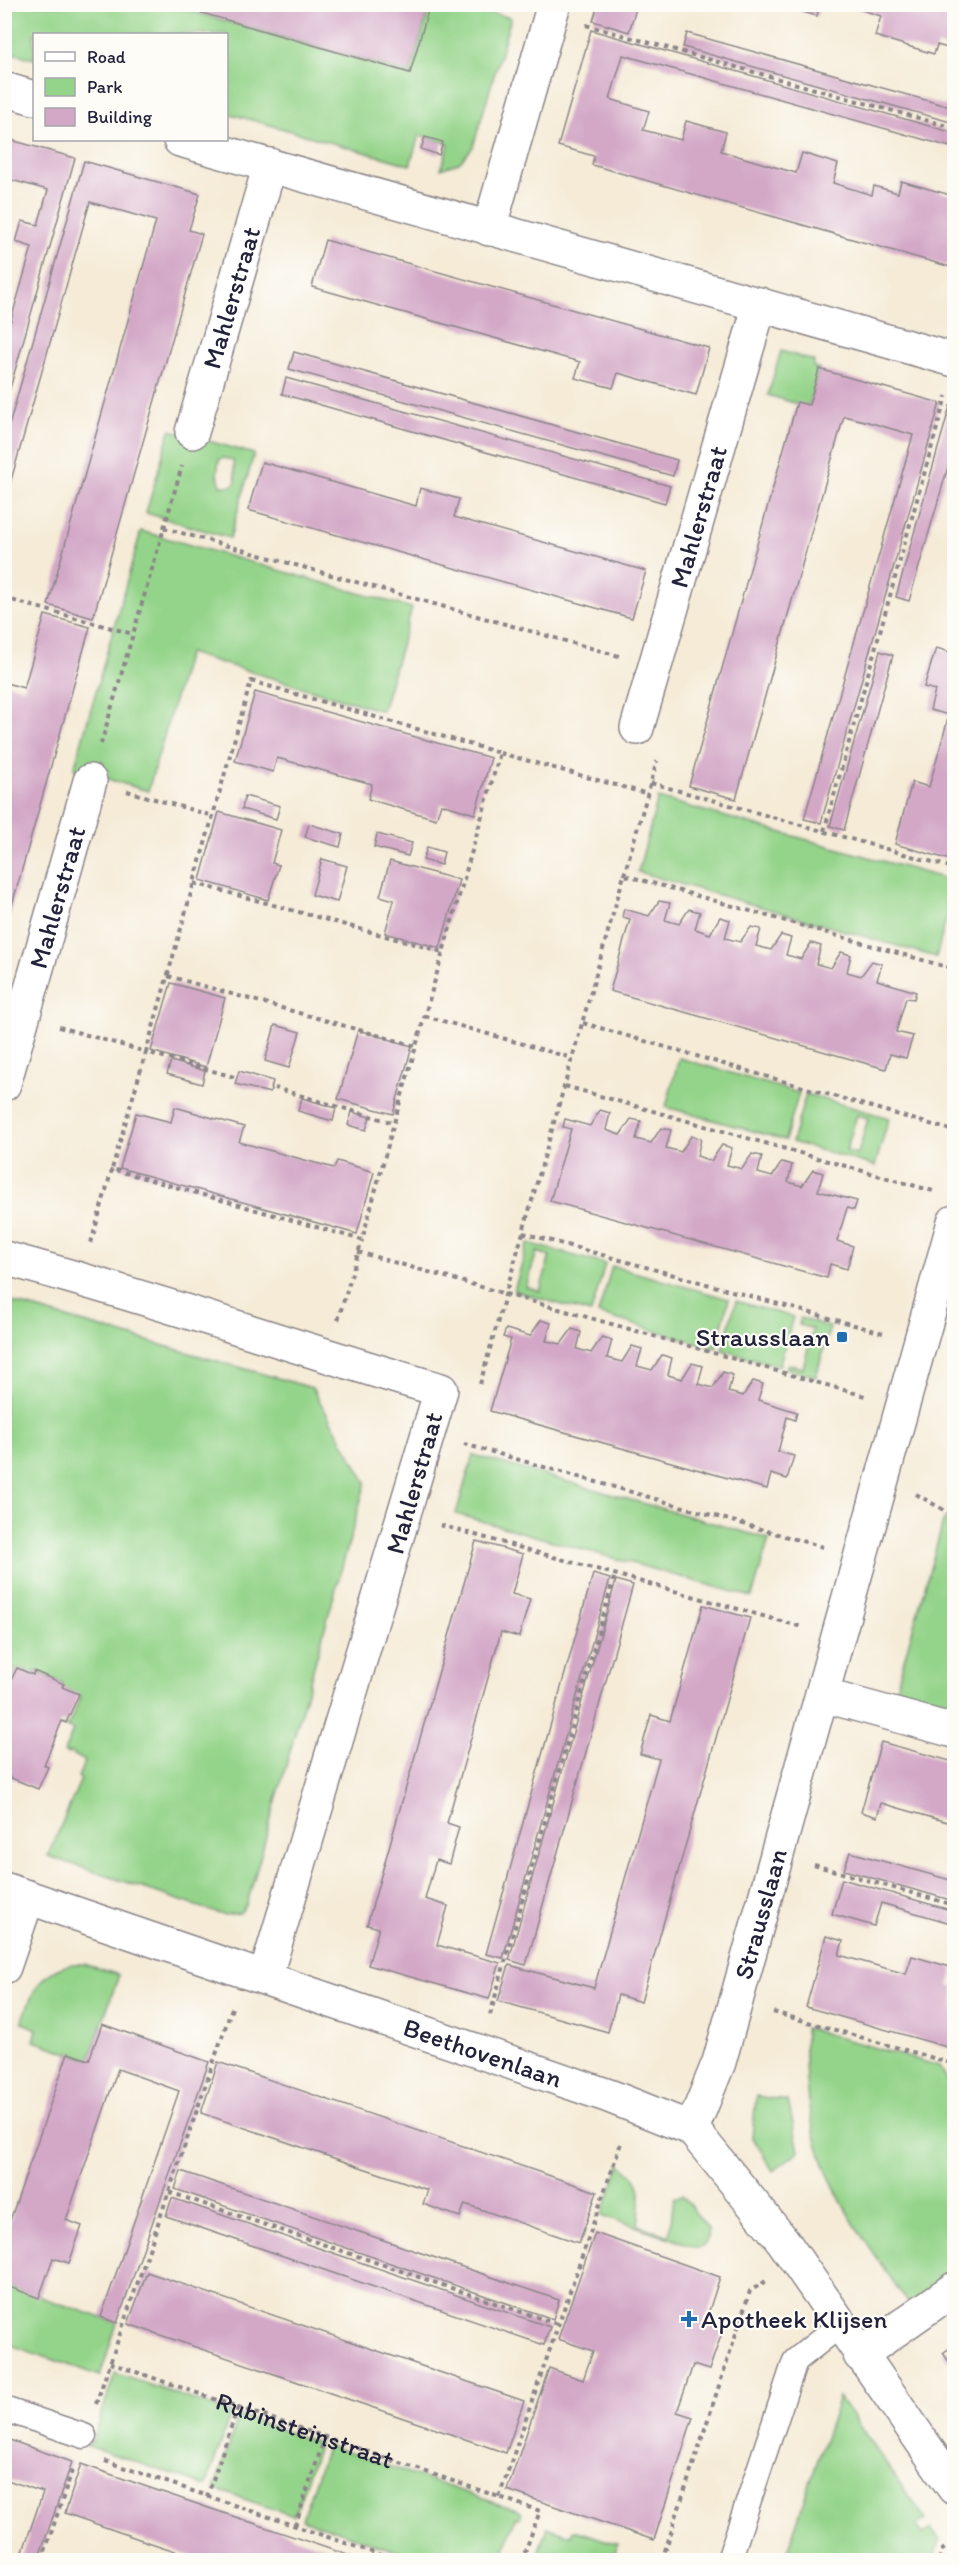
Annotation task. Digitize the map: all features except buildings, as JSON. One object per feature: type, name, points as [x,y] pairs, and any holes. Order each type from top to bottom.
[{"type":"street","points":[[489,229],[552,10]]},
{"type":"street","points":[[4,89],[33,98]]},
{"type":"street","points":[[184,141],[760,304],[951,374]]},
{"type":"street","name":"Mahlerstraat","points":[[192,432],[270,165]]},
{"type":"street","name":"Mahlerstraat","points":[[638,728],[760,304]]},
{"type":"street","name":"Mahlerstraat","points":[[4,1084],[90,781]]},
{"type":"street","name":"Strausslaan","points":[[693,2129],[719,2062],[903,1407],[920,1344],[949,1208]]},
{"type":"street","name":"Mahlerstraat","points":[[4,1258],[81,1278],[327,1357],[441,1390],[405,1515],[255,1974]]},
{"type":"street","points":[[822,1695],[954,1731]]},
{"type":"street","points":[[4,1967],[16,1893]]},
{"type":"street","name":"Beethovenlaan","points":[[16,1893],[634,2106],[693,2129]]},
{"type":"street","points":[[693,2129],[796,2261],[954,2488]]},
{"type":"street","points":[[860,2355],[954,2289]]},
{"type":"lane","points":[[729,2560],[795,2361],[840,2325]]},
{"type":"lane","points":[[4,2409],[84,2436]]},
{"type":"path","points":[[552,10],[954,128]]},
{"type":"path","points":[[824,831],[951,374]]},
{"type":"path","points":[[192,432],[90,781],[213,816]]},
{"type":"path","points":[[164,528],[655,666]]},
{"type":"path","points":[[4,598],[133,633]]},
{"type":"path","points":[[81,1278],[251,681],[648,794]]},
{"type":"path","points":[[327,1357],[500,753]]},
{"type":"path","points":[[441,1390],[476,1400],[651,783],[954,868]]},
{"type":"path","points":[[624,875],[954,969]]},
{"type":"path","points":[[194,883],[443,952]]},
{"type":"path","points":[[168,976],[416,1046]]},
{"type":"path","points":[[425,1016],[572,1058]]},
{"type":"path","points":[[24,1017],[234,1077]]},
{"type":"path","points":[[583,1023],[954,1131]]},
{"type":"path","points":[[565,1086],[949,1208]]},
{"type":"path","points":[[275,1088],[394,1123]]},
{"type":"path","points":[[112,1169],[362,1240]]},
{"type":"path","points":[[523,1233],[920,1344]]},
{"type":"path","points":[[358,1252],[903,1407]]},
{"type":"path","points":[[429,1434],[860,1558]]},
{"type":"path","points":[[405,1515],[838,1636]]},
{"type":"path","points":[[476,2051],[493,2007],[615,1574]]},
{"type":"path","points":[[777,1855],[954,1905]]},
{"type":"path","points":[[255,1974],[169,2192],[557,2324]]},
{"type":"path","points":[[735,2001],[954,2064]]},
{"type":"path","points":[[499,2497],[634,2106]]},
{"type":"path","name":"Rubinsteinstraat","points":[[169,2192],[110,2363],[540,2511],[522,2560]]},
{"type":"path","points":[[662,2560],[750,2291],[796,2261]]},
{"type":"path","points":[[207,2497],[238,2407]]},
{"type":"path","points":[[295,2526],[325,2437]]},
{"type":"path","points":[[100,2460],[395,2560]]},
{"type":"path","points":[[42,2560],[75,2463]]},
{"type":"path","points":[[939,2560],[942,2550],[954,2543]]},
{"type":"green space","points":[[4,5],[168,5],[410,73],[430,5],[463,5],[511,18],[473,147],[460,162],[441,169],[449,144],[419,135],[410,165],[228,113],[228,33],[33,33],[33,59],[5,51]]},
{"type":"green space","points":[[781,351],[814,361],[813,367],[819,369],[809,405],[797,404],[768,395]]},
{"type":"green space","points":[[170,430],[254,454],[230,538],[146,513]],"holes":[[[223,458],[233,460],[236,482],[231,486],[221,486],[217,474],[219,460]]]},
{"type":"green space","points":[[141,531],[412,608],[382,711],[188,653],[148,791],[74,769]]},
{"type":"green space","points":[[658,798],[954,881],[954,890],[936,957],[638,872]]},
{"type":"green space","points":[[679,1058],[799,1093],[785,1140],[666,1107]]},
{"type":"green space","points":[[806,1094],[889,1118],[875,1166],[792,1142]],"holes":[[[857,1115],[868,1118],[858,1154],[846,1151]]]},
{"type":"green space","points":[[528,1243],[605,1264],[591,1313],[514,1291]],"holes":[[[537,1252],[550,1256],[540,1291],[526,1287]]]},
{"type":"green space","points":[[612,1266],[729,1299],[716,1348],[598,1314]]},
{"type":"green space","points":[[4,1300],[312,1388],[366,1482],[247,1904],[240,1913],[223,1915],[48,1856],[81,1779],[78,1777],[85,1761],[69,1752],[68,1754],[64,1752],[73,1730],[63,1726],[68,1726],[81,1696],[62,1687],[63,1683],[35,1671],[33,1675],[17,1668],[5,1695]]},
{"type":"green space","points":[[736,1301],[793,1317],[779,1366],[722,1350]]},
{"type":"green space","points":[[800,1318],[830,1327],[816,1377],[786,1368],[788,1364],[803,1368],[813,1329],[799,1325]]},
{"type":"green space","points":[[473,1455],[769,1539],[752,1597],[456,1514]]},
{"type":"green space","points":[[944,1519],[954,1525],[954,1704],[896,1688]]},
{"type":"green space","points":[[84,1964],[119,1975],[89,2060],[34,2041],[37,2029],[22,2023],[33,1993],[44,1978],[61,1967]]},
{"type":"green space","points":[[805,2028],[939,2066],[954,2090],[954,2277],[911,2307],[845,2209],[818,2147],[810,2112],[805,2073]]},
{"type":"green space","points":[[756,2096],[788,2101],[799,2151],[773,2171],[752,2136]]},
{"type":"green space","points":[[620,2164],[638,2184],[640,2198],[638,2225],[669,2236],[674,2198],[682,2195],[708,2229],[708,2238],[704,2244],[699,2248],[602,2215]]},
{"type":"green space","points":[[5,2285],[117,2323],[100,2376],[5,2343]]},
{"type":"green space","points":[[115,2373],[231,2413],[206,2486],[85,2445],[92,2442]]},
{"type":"green space","points":[[839,2397],[926,2520],[916,2527],[922,2535],[931,2529],[940,2541],[934,2560],[784,2560]]},
{"type":"green space","points":[[239,2415],[319,2443],[294,2516],[214,2489]]},
{"type":"green space","points":[[327,2445],[522,2512],[520,2518],[516,2517],[501,2560],[422,2560],[302,2519]]},
{"type":"green space","points":[[547,2527],[571,2535],[573,2530],[618,2544],[613,2560],[536,2560]]},
{"type":"place","name":"Strausslaan","points":[[842,1337]]},
{"type":"place","name":"Apotheek Klijsen","points":[[689,2319]]}]
